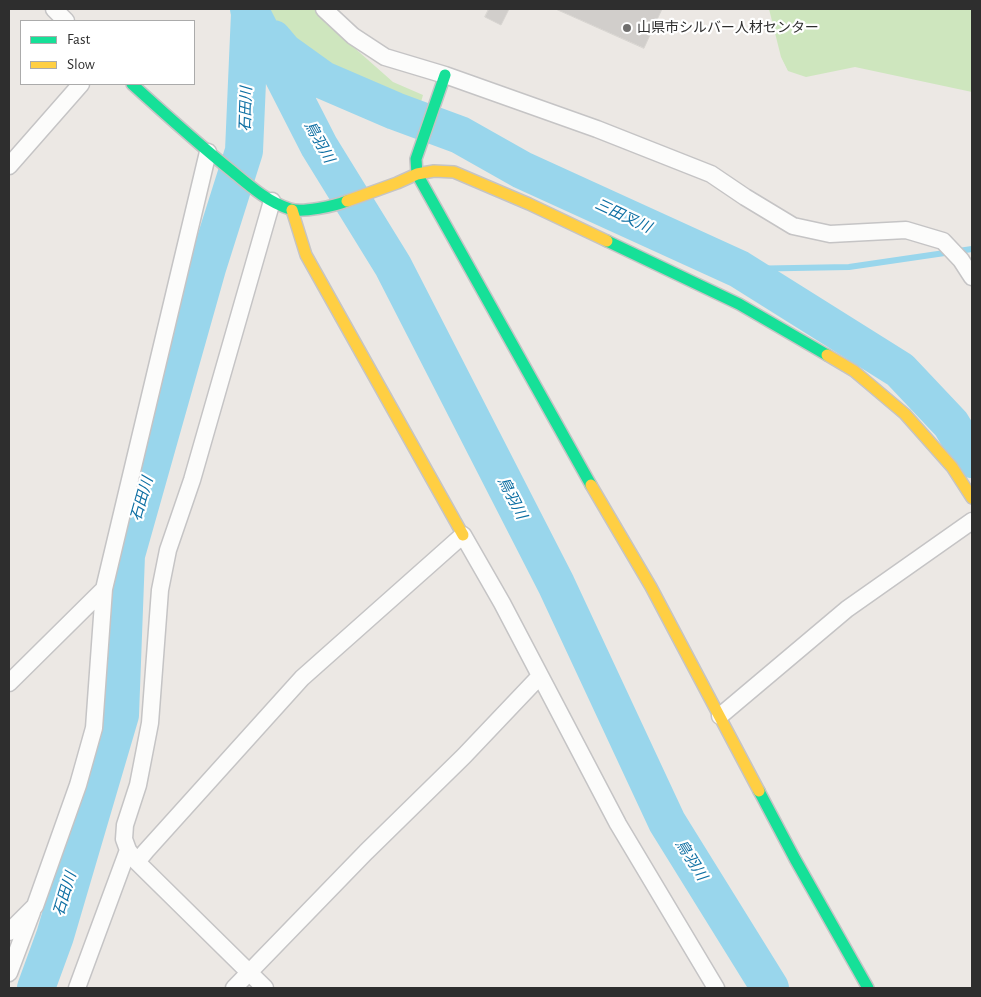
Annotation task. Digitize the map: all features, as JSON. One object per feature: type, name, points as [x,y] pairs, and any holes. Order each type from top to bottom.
[{"type":"street","points":[[54,9],[65,20]]},
{"type":"street","points":[[324,9],[353,36],[384,57],[443,80],[597,129],[711,174],[793,226],[830,234],[906,230],[943,240],[972,276]]},
{"type":"street","points":[[443,80],[416,159],[417,174],[579,465],[652,587],[795,859],[868,988]]},
{"type":"street","points":[[9,166],[80,85]]},
{"type":"street","points":[[133,85],[212,156],[269,200],[292,210],[305,210],[339,204],[417,174],[434,171],[454,172],[529,204],[739,304],[854,372],[905,414],[952,467],[972,498]]},
{"type":"street","points":[[9,973],[78,785],[94,728],[104,589],[212,156]]},
{"type":"street","points":[[265,988],[132,856],[124,839],[125,825],[138,785],[150,723],[160,590],[168,550],[192,480],[269,200]]},
{"type":"street","points":[[292,210],[306,255],[502,603],[618,824],[716,988]]},
{"type":"street","points":[[720,716],[847,609],[972,522]]},
{"type":"street","points":[[77,988],[132,856],[146,851],[302,678],[463,535]]},
{"type":"street","points":[[9,683],[104,589]]},
{"type":"street","points":[[234,988],[359,859],[464,756],[540,676]]},
{"type":"street","points":[[9,932],[35,906]]},
{"type":"green space","points":[[269,9],[314,9],[324,21],[393,82],[423,95],[419,109],[361,89],[303,56],[280,29]]},
{"type":"green space","points":[[769,9],[972,9],[972,92],[855,67],[806,77],[788,71],[781,57]]},
{"type":"building","points":[[489,9],[509,9],[501,25],[485,17]]},
{"type":"building","name":"山県市シルバー人材センター","points":[[556,9],[662,9],[644,48]]},
{"type":"waterway","name":"鳥羽川","points":[[249,9],[319,146],[393,266],[556,584],[667,822],[770,988]]},
{"type":"waterway","name":"石田川","points":[[36,988],[55,936],[120,715],[126,555],[207,268],[244,151],[250,13]]},
{"type":"waterway","name":"三田叉川","points":[[273,39],[284,52],[323,80],[395,111],[460,135],[522,170],[739,269],[900,370],[951,424],[972,459]]},
{"type":"waterway","points":[[739,269],[849,267],[972,249]]},
{"type":"traffic: fast","points":[[445,75],[416,159],[417,174],[591,485]]},
{"type":"traffic: fast","points":[[133,85],[220,161],[253,188],[274,202],[290,209],[310,210],[347,201]]},
{"type":"traffic: fast","points":[[607,241],[739,304],[827,355]]},
{"type":"traffic: fast","points":[[759,791],[868,988]]},
{"type":"traffic: slow","points":[[347,201],[417,174],[434,171],[454,172],[529,204],[607,241]]},
{"type":"traffic: slow","points":[[292,210],[306,255],[463,535]]},
{"type":"traffic: slow","points":[[827,355],[854,371],[905,414],[952,467],[972,498]]},
{"type":"traffic: slow","points":[[591,485],[651,587],[759,791]]},
{"type":"place","name":"山県市シルバー人材センター","points":[[627,28]]}]
